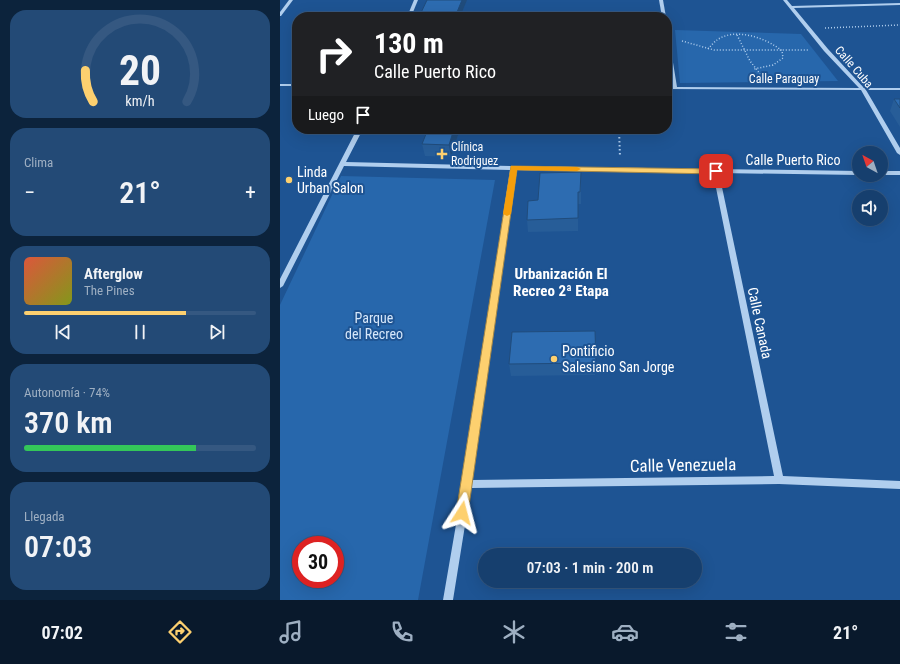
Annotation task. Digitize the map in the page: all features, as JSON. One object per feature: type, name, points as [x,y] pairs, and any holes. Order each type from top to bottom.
[{"type":"street","points":[[280,15],[291,0]]},
{"type":"street","points":[[411,12],[416,0]]},
{"type":"street","points":[[661,0],[663,12]]},
{"type":"street","name":"Calle Cuba","points":[[785,0],[826,50],[863,89],[900,153]]},
{"type":"street","points":[[791,7],[900,4]]},
{"type":"street","points":[[672,70],[675,88]]},
{"type":"street","points":[[280,85],[292,85]]},
{"type":"street","name":"Calle Paraguay","points":[[675,88],[900,89]]},
{"type":"street","points":[[280,286],[358,134]]},
{"type":"street","name":"Calle Puerto Rico","points":[[343,164],[620,170],[852,172]]},
{"type":"street","points":[[448,600],[467,484],[513,168]]},
{"type":"street","name":"Calle Canada","points":[[716,171],[779,480]]},
{"type":"street","points":[[888,173],[900,173]]},
{"type":"street","name":"Calle Venezuela","points":[[467,484],[779,480],[900,485]]},
{"type":"path","points":[[808,29],[900,25]]},
{"type":"path","points":[[737,35],[754,69],[776,89]]},
{"type":"path","points":[[708,49],[711,42],[719,38],[749,35],[768,40],[783,50],[784,56],[782,60],[776,64],[754,69]]},
{"type":"path","points":[[672,40],[708,49],[744,51],[826,50]]},
{"type":"path","points":[[619,134],[620,170]]},
{"type":"green space","points":[[675,30],[801,34],[838,81],[680,83]]},
{"type":"green space","name":"Parque del Recreo","points":[[341,176],[495,180],[418,600],[280,600],[280,305]]},
{"type":"building","points":[[427,0],[462,0],[457,12],[421,12]]},
{"type":"building","points":[[894,99],[900,99],[900,108]]},
{"type":"building","points":[[426,134],[452,134],[449,145],[422,144]]},
{"type":"building","points":[[581,172],[580,192],[578,192],[578,218],[527,220],[528,201],[538,200],[540,173]]},
{"type":"building","name":"Pontificio Salesiano San Jorge","points":[[595,331],[596,363],[509,364],[512,332]]},
{"type":"slow traffic","points":[[507,214],[513,168],[577,169]]},
{"type":"place","name":"Clínica Rodriguez","points":[[442,154]]},
{"type":"place","name":"Linda Urban Salon","points":[[289,180]]},
{"type":"place","name":"Pontificio Salesiano San Jorge","points":[[554,359]]},
{"type":"district","name":"Urbanización El Recreo 2ª Etapa","points":[[561,282]]},
{"type":"route","points":[[462,513],[513,168],[716,171]]}]
